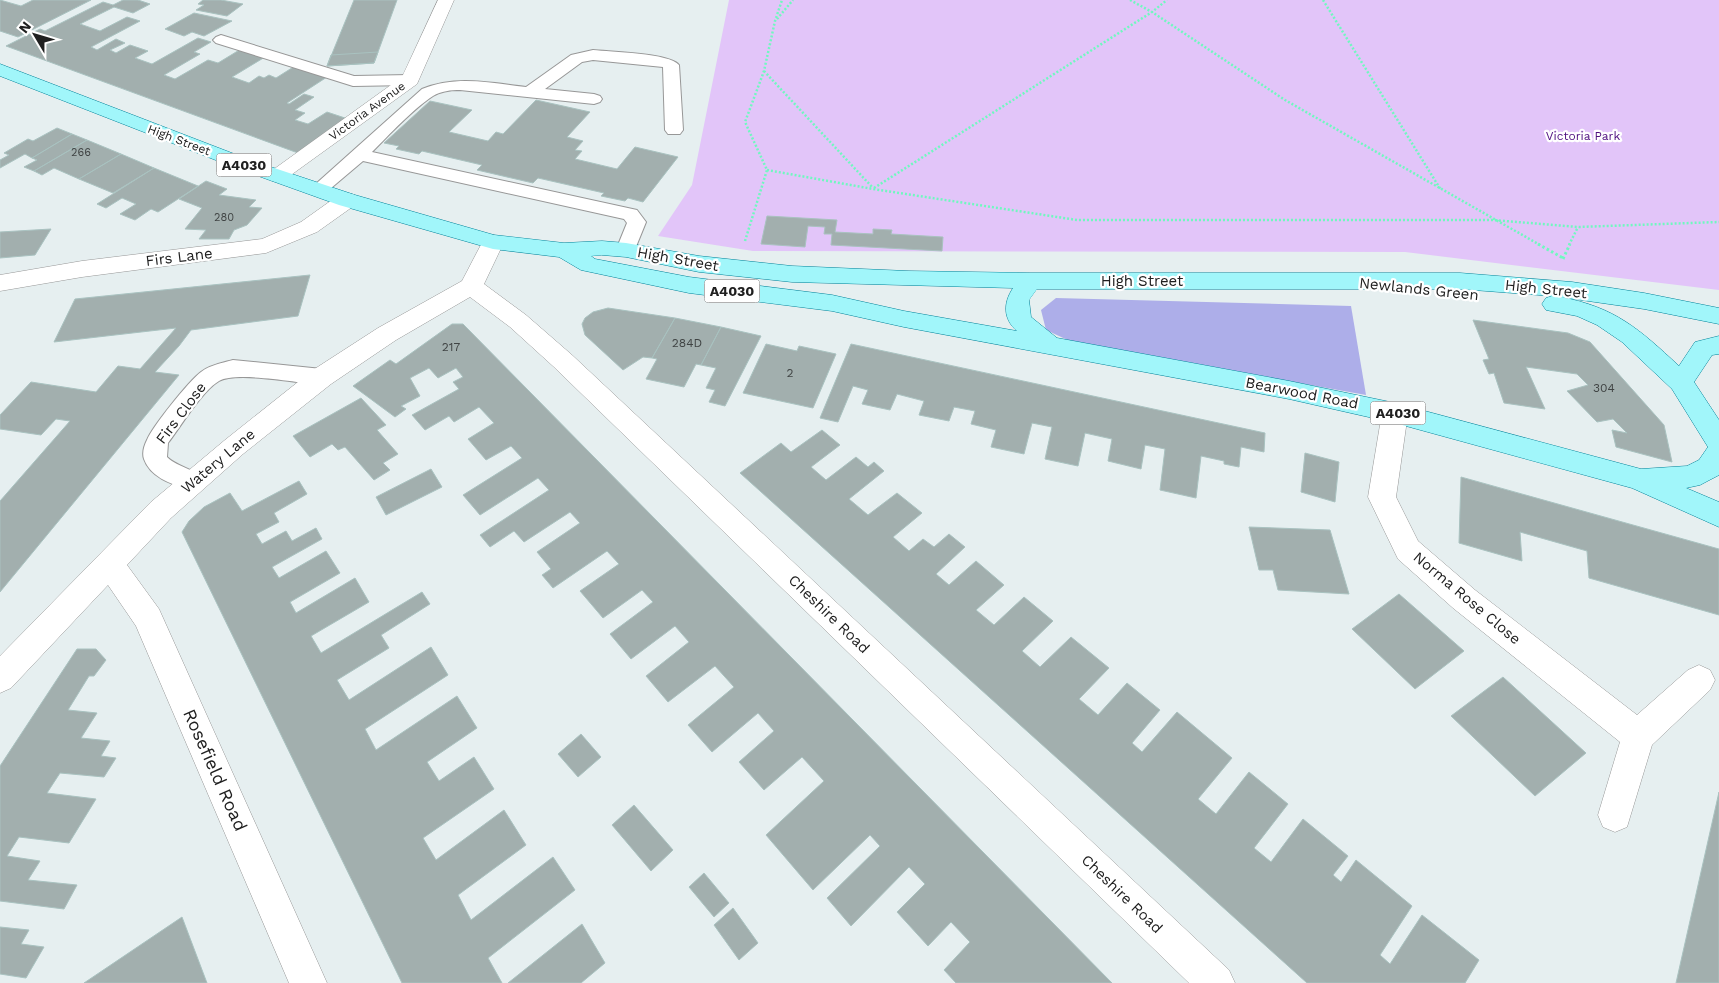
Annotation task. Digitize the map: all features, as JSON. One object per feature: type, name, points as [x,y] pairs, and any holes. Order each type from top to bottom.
[{"type":"main road","name":"High Street","points":[[0,70],[61,96],[318,190],[493,242],[564,250],[602,248],[626,250],[700,264],[792,274],[908,279],[1030,281],[1460,281],[1572,290],[1644,301],[1719,316]]},
{"type":"main road","name":"High Street","points":[[564,250],[589,265],[608,269],[709,288],[832,303],[904,319]]},
{"type":"main road","points":[[904,319],[896,305],[898,291],[908,279]]},
{"type":"main road","points":[[1030,281],[1017,300],[1020,320],[1050,345]]},
{"type":"main road","name":"Newlands Green","points":[[1341,281],[1538,301],[1582,309],[1605,319],[1631,336],[1681,382],[1719,442]]},
{"type":"main road","name":"Bearwood Road","points":[[904,319],[1279,388],[1395,413],[1639,480],[1719,515]]},
{"type":"main road","points":[[1681,382],[1704,348],[1719,345]]},
{"type":"main road","name":"A4030","points":[[1639,480],[1690,476],[1709,468],[1719,452]]},
{"type":"street","name":"Victoria Avenue","points":[[278,176],[410,80],[446,0]]},
{"type":"street","name":"Firs Lane","points":[[0,283],[82,269],[266,246],[309,227],[347,200]]},
{"type":"street","points":[[471,286],[493,242]]},
{"type":"street","name":"Watery Lane","points":[[0,678],[109,563],[161,510],[192,482],[322,377],[387,334],[471,286]]},
{"type":"street","name":"Cheshire Road","points":[[471,286],[518,320],[562,361],[1216,983]]},
{"type":"street","name":"Norma Rose Close","points":[[1395,413],[1382,497],[1408,550],[1464,599],[1638,736]]},
{"type":"street","name":"Rosefield Road","points":[[109,563],[148,618],[308,983]]},
{"type":"street","points":[[1615,815],[1638,736],[1699,680]]},
{"type":"lane","points":[[221,40],[354,81],[410,80]]},
{"type":"lane","points":[[530,92],[576,58],[593,55],[664,62],[671,66],[674,130]]},
{"type":"lane","points":[[318,190],[428,92],[443,86],[460,85],[594,99]]},
{"type":"lane","points":[[360,154],[630,214],[637,222],[626,250]]},
{"type":"lane","name":"Firs Close","points":[[192,482],[159,466],[153,450],[158,440],[200,385],[210,376],[233,368],[322,377]]},
{"type":"path","points":[[743,248],[767,170],[745,122],[764,71],[775,21],[782,0]]},
{"type":"path","points":[[775,21],[794,0]]},
{"type":"path","points":[[1130,0],[1152,12],[1285,100],[1563,259],[1566,264]]},
{"type":"path","points":[[873,189],[1152,12],[1167,0]]},
{"type":"path","points":[[1322,0],[1442,191]]},
{"type":"path","points":[[764,71],[873,189]]},
{"type":"path","points":[[767,170],[873,189],[1077,220],[1493,220],[1578,227],[1719,222]]},
{"type":"path","points":[[1563,259],[1578,227]]},
{"type":"shaded area","points":[[1056,298],[1351,306],[1366,395],[1072,342],[1046,330],[1041,310]]},
{"type":"green space","name":"Victoria Park","points":[[729,0],[1719,0],[1719,290],[1405,252],[753,251],[658,236],[692,185]]},
{"type":"building","points":[[0,0],[21,6],[33,0],[91,0],[18,37],[0,31]]},
{"type":"building","points":[[123,0],[138,0],[150,4],[133,13],[114,7],[80,24],[100,31],[127,17],[140,21],[91,47],[97,50],[116,39],[125,43],[110,50],[116,53],[130,45],[148,51],[135,58],[152,64],[198,38],[211,42],[194,52],[200,54],[164,75],[175,79],[208,60],[218,63],[241,49],[265,57],[232,77],[249,83],[259,76],[264,78],[269,75],[276,78],[295,66],[327,77],[287,103],[289,104],[304,94],[314,97],[295,110],[305,113],[295,120],[308,124],[327,112],[348,119],[298,153],[6,46],[40,29],[45,31],[103,2],[113,5]]},
{"type":"building","points":[[203,0],[221,0],[243,4],[227,16],[196,10],[204,5],[198,4]]},
{"type":"building","points":[[354,0],[397,0],[374,63],[327,66]]},
{"type":"building","points":[[194,13],[232,21],[204,36],[192,32],[184,36],[165,29]]},
{"type":"building","points":[[378,52],[374,63],[327,66],[331,55]]},
{"type":"building","points":[[536,100],[590,112],[567,137],[583,141],[575,150],[582,151],[575,159],[617,169],[635,147],[678,157],[643,202],[628,198],[625,201],[601,196],[604,193],[538,178],[533,183],[477,170],[482,165],[422,151],[419,154],[396,149],[399,146],[384,143],[430,101],[472,110],[449,132],[488,141],[496,132],[503,134]]},
{"type":"building","points":[[57,128],[72,134],[32,158],[25,154],[0,168],[0,160],[9,155],[4,153],[28,139],[33,141]]},
{"type":"building","points":[[72,134],[87,140],[34,171],[24,167],[37,160],[32,158]]},
{"type":"building","points":[[87,140],[121,154],[79,179],[54,168],[42,175],[34,171]]},
{"type":"building","points":[[121,154],[154,168],[113,193],[79,179]]},
{"type":"building","points":[[154,168],[198,186],[158,212],[151,209],[135,220],[120,214],[136,204],[122,198],[106,208],[97,204]]},
{"type":"building","points":[[206,181],[227,189],[219,195],[256,200],[249,207],[262,208],[247,225],[234,230],[229,239],[199,239],[206,230],[185,229],[202,208],[179,199]]},
{"type":"building","points":[[767,216],[837,220],[835,232],[873,234],[873,229],[892,230],[891,234],[943,237],[942,251],[831,245],[832,234],[824,234],[825,227],[808,226],[805,247],[761,244]]},
{"type":"building","points":[[51,229],[35,255],[0,258],[0,232]]},
{"type":"building","points":[[310,275],[298,316],[191,330],[155,372],[179,375],[0,592],[0,501],[70,421],[56,419],[41,435],[0,429],[0,415],[31,382],[96,392],[118,366],[140,369],[176,328],[54,342],[75,299]]},
{"type":"building","points":[[608,308],[675,318],[652,358],[643,357],[623,370],[585,335],[582,324],[585,318],[593,312]]},
{"type":"building","points":[[675,318],[721,327],[701,365],[696,364],[684,387],[646,379],[657,359],[652,358]]},
{"type":"building","points":[[1473,320],[1568,333],[1590,342],[1664,425],[1672,462],[1616,447],[1612,430],[1627,433],[1613,419],[1597,422],[1567,391],[1588,385],[1577,374],[1526,367],[1545,409],[1504,403],[1494,373],[1489,374],[1483,360],[1489,359]]},
{"type":"building","points":[[452,324],[463,324],[1112,983],[956,983],[944,970],[970,942],[951,922],[928,946],[897,912],[925,884],[909,867],[851,926],[827,898],[880,846],[870,835],[813,890],[766,835],[824,781],[802,757],[764,790],[739,762],[774,731],[758,713],[712,752],[688,725],[734,687],[715,666],[668,702],[646,676],[689,642],[675,626],[631,659],[610,634],[653,602],[642,590],[603,618],[580,591],[619,564],[607,551],[553,588],[542,575],[551,569],[537,552],[580,523],[570,512],[524,542],[514,531],[490,547],[480,535],[549,490],[538,478],[480,515],[463,495],[522,458],[511,446],[486,460],[468,439],[494,423],[479,407],[454,422],[449,416],[425,430],[412,415],[459,389],[453,382],[463,377],[456,368],[438,378],[429,368],[410,378],[420,396],[401,406],[406,409],[395,417],[353,386],[390,360],[396,364]]},
{"type":"building","points":[[721,327],[761,336],[725,406],[709,402],[715,390],[706,388],[716,368],[701,365]]},
{"type":"building","points":[[766,344],[797,351],[799,346],[836,354],[813,408],[743,393]]},
{"type":"building","points":[[851,344],[1265,433],[1264,452],[1241,447],[1239,467],[1224,464],[1224,461],[1201,456],[1196,498],[1160,490],[1165,449],[1145,445],[1141,469],[1108,461],[1112,439],[1085,433],[1078,466],[1045,459],[1052,427],[1032,423],[1024,454],[991,447],[996,430],[971,424],[975,411],[954,407],[949,421],[919,415],[924,401],[897,394],[890,410],[862,404],[868,390],[853,386],[838,422],[820,418]]},
{"type":"building","points":[[361,398],[386,425],[377,430],[398,454],[383,463],[390,470],[374,480],[345,447],[338,450],[332,444],[310,457],[293,436]]},
{"type":"building","points":[[822,430],[840,445],[811,467],[826,480],[856,457],[868,467],[874,462],[884,471],[849,499],[868,515],[897,493],[922,513],[893,537],[909,551],[923,539],[934,547],[949,534],[965,547],[936,574],[949,585],[976,561],[1004,585],[976,610],[994,625],[1024,597],[1053,621],[1022,651],[1040,667],[1071,637],[1109,668],[1079,699],[1098,715],[1127,683],[1160,710],[1132,743],[1142,752],[1177,712],[1232,758],[1198,799],[1216,814],[1249,772],[1288,804],[1254,848],[1271,862],[1303,819],[1348,856],[1333,875],[1341,882],[1356,860],[1412,906],[1380,955],[1390,964],[1422,915],[1479,960],[1465,983],[1307,983],[740,473],[781,443],[791,452]]},
{"type":"building","points":[[1305,453],[1339,462],[1335,502],[1301,492]]},
{"type":"building","points":[[431,469],[442,487],[386,515],[376,497]]},
{"type":"building","points":[[1461,477],[1719,549],[1719,615],[1589,578],[1587,551],[1520,532],[1522,561],[1459,543]]},
{"type":"building","points":[[299,481],[307,494],[274,513],[279,522],[256,534],[262,544],[286,531],[292,541],[316,528],[322,539],[272,567],[279,578],[326,551],[340,573],[290,602],[296,613],[355,578],[369,602],[311,636],[321,653],[422,592],[430,604],[381,635],[389,648],[337,680],[349,700],[431,647],[448,675],[365,729],[376,750],[457,696],[477,728],[427,762],[439,781],[474,757],[494,789],[423,838],[436,860],[504,810],[526,845],[458,895],[471,920],[553,857],[575,890],[488,958],[502,983],[402,983],[182,532],[189,521],[204,507],[230,493],[242,511]]},
{"type":"building","points":[[1249,527],[1330,530],[1349,594],[1278,590],[1273,570],[1259,570]]},
{"type":"building","points":[[1399,594],[1464,651],[1415,689],[1352,629]]},
{"type":"building","points":[[77,649],[96,649],[106,660],[94,676],[89,676],[68,710],[97,713],[81,738],[110,741],[101,756],[116,758],[104,777],[60,773],[47,793],[96,799],[69,843],[19,837],[7,856],[40,861],[28,880],[77,885],[64,909],[0,901],[0,766]]},
{"type":"building","points":[[1503,677],[1586,753],[1535,796],[1451,716]]},
{"type":"building","points":[[581,734],[601,757],[578,777],[558,754]]},
{"type":"building","points":[[1719,792],[1719,983],[1676,983]]},
{"type":"building","points":[[634,805],[673,850],[651,871],[612,825]]},
{"type":"building","points":[[704,873],[729,903],[714,917],[689,887]]},
{"type":"building","points":[[733,908],[758,943],[739,960],[714,925]]},
{"type":"building","points":[[182,917],[207,983],[84,983]]},
{"type":"building","points":[[582,924],[605,963],[581,983],[508,983]]},
{"type":"building","points":[[0,927],[29,930],[21,944],[44,947],[26,978],[0,974]]}]
